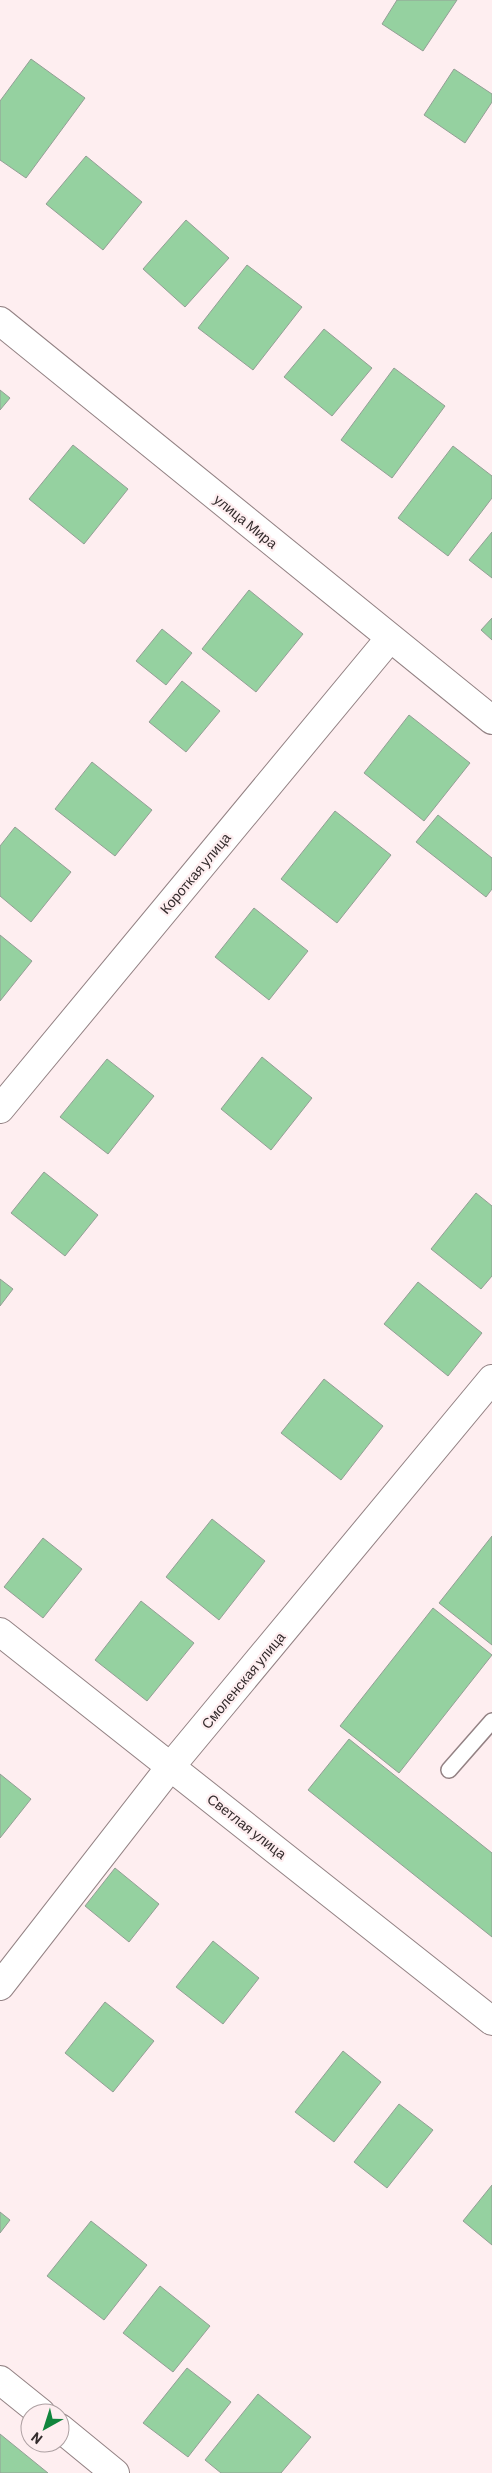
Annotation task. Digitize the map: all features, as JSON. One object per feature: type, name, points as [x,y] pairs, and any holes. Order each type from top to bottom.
[{"type":"street","name":"улица Мира","points":[[0,321],[492,720]]},
{"type":"street","name":"Короткая улица","points":[[0,1109],[390,638]]},
{"type":"street","name":"Смоленская улица","points":[[0,1986],[171,1766],[492,1379]]},
{"type":"street","name":"Светлая улица","points":[[0,1632],[492,2021]]},
{"type":"street","points":[[0,2380],[29,2403]]},
{"type":"street","points":[[70,2436],[115,2473]]},
{"type":"lane","points":[[449,1770],[492,1721]]},
{"type":"building","points":[[397,0],[457,0],[423,51],[382,24]]},
{"type":"building","points":[[31,59],[85,98],[26,178],[0,160],[0,101]]},
{"type":"building","points":[[454,69],[492,94],[492,102],[465,143],[424,115]]},
{"type":"building","points":[[86,156],[142,202],[103,250],[46,204]]},
{"type":"building","points":[[186,220],[229,258],[185,307],[143,269]]},
{"type":"building","points":[[247,265],[302,307],[253,370],[198,328]]},
{"type":"building","points":[[324,329],[372,368],[332,416],[284,377]]},
{"type":"building","points":[[394,368],[445,406],[392,478],[341,440]]},
{"type":"building","points":[[0,390],[10,398],[0,410]]},
{"type":"building","points":[[73,445],[128,489],[84,544],[29,499]]},
{"type":"building","points":[[453,446],[492,476],[492,498],[448,556],[398,518]]},
{"type":"building","points":[[492,532],[492,578],[469,560]]},
{"type":"building","points":[[249,590],[303,634],[256,692],[202,649]]},
{"type":"building","points":[[492,618],[492,640],[481,630]]},
{"type":"building","points":[[162,629],[192,653],[166,685],[136,661]]},
{"type":"building","points":[[182,681],[220,711],[186,752],[149,722]]},
{"type":"building","points":[[409,715],[470,763],[424,821],[364,773]]},
{"type":"building","points":[[92,762],[152,810],[115,856],[55,809]]},
{"type":"building","points":[[335,811],[391,855],[337,923],[281,879]]},
{"type":"building","points":[[438,815],[492,858],[492,889],[486,897],[416,842]]},
{"type":"building","points":[[15,827],[71,872],[31,922],[0,896],[0,846]]},
{"type":"building","points":[[254,908],[308,951],[269,1000],[215,957]]},
{"type":"building","points":[[0,935],[32,961],[0,1001]]},
{"type":"building","points":[[262,1057],[312,1098],[271,1150],[221,1109]]},
{"type":"building","points":[[107,1059],[154,1096],[108,1154],[60,1117]]},
{"type":"building","points":[[44,1172],[98,1215],[65,1256],[11,1213]]},
{"type":"building","points":[[476,1193],[492,1206],[492,1276],[481,1289],[431,1249]]},
{"type":"building","points":[[0,1279],[13,1289],[0,1306]]},
{"type":"building","points":[[418,1282],[482,1333],[448,1376],[384,1324]]},
{"type":"building","points":[[324,1379],[383,1426],[341,1480],[281,1433]]},
{"type":"building","points":[[212,1519],[265,1561],[219,1620],[166,1577]]},
{"type":"building","points":[[492,1536],[492,1645],[439,1603]]},
{"type":"building","points":[[43,1538],[82,1569],[43,1618],[4,1587]]},
{"type":"building","points":[[141,1601],[194,1643],[147,1701],[95,1660]]},
{"type":"building","points":[[433,1608],[492,1655],[399,1773],[340,1726]]},
{"type":"building","points":[[349,1739],[492,1853],[492,1937],[308,1790]]},
{"type":"building","points":[[0,1774],[31,1799],[0,1838]]},
{"type":"building","points":[[115,1868],[159,1904],[129,1942],[85,1906]]},
{"type":"building","points":[[213,1941],[259,1978],[223,2024],[176,1987]]},
{"type":"building","points":[[105,2002],[154,2041],[113,2092],[65,2053]]},
{"type":"building","points":[[343,2051],[381,2082],[334,2142],[295,2112]]},
{"type":"building","points":[[399,2104],[433,2130],[387,2188],[354,2162]]},
{"type":"building","points":[[492,2185],[492,2245],[463,2221]]},
{"type":"building","points":[[0,2212],[10,2220],[0,2233]]},
{"type":"building","points":[[91,2221],[147,2265],[104,2320],[47,2276]]},
{"type":"building","points":[[160,2286],[210,2326],[173,2372],[123,2333]]},
{"type":"building","points":[[187,2368],[231,2402],[188,2457],[143,2423]]},
{"type":"building","points":[[258,2394],[311,2437],[281,2473],[221,2473],[205,2460]]},
{"type":"building","points":[[0,2434],[20,2450],[20,2453],[23,2453],[48,2473],[0,2473]]}]
